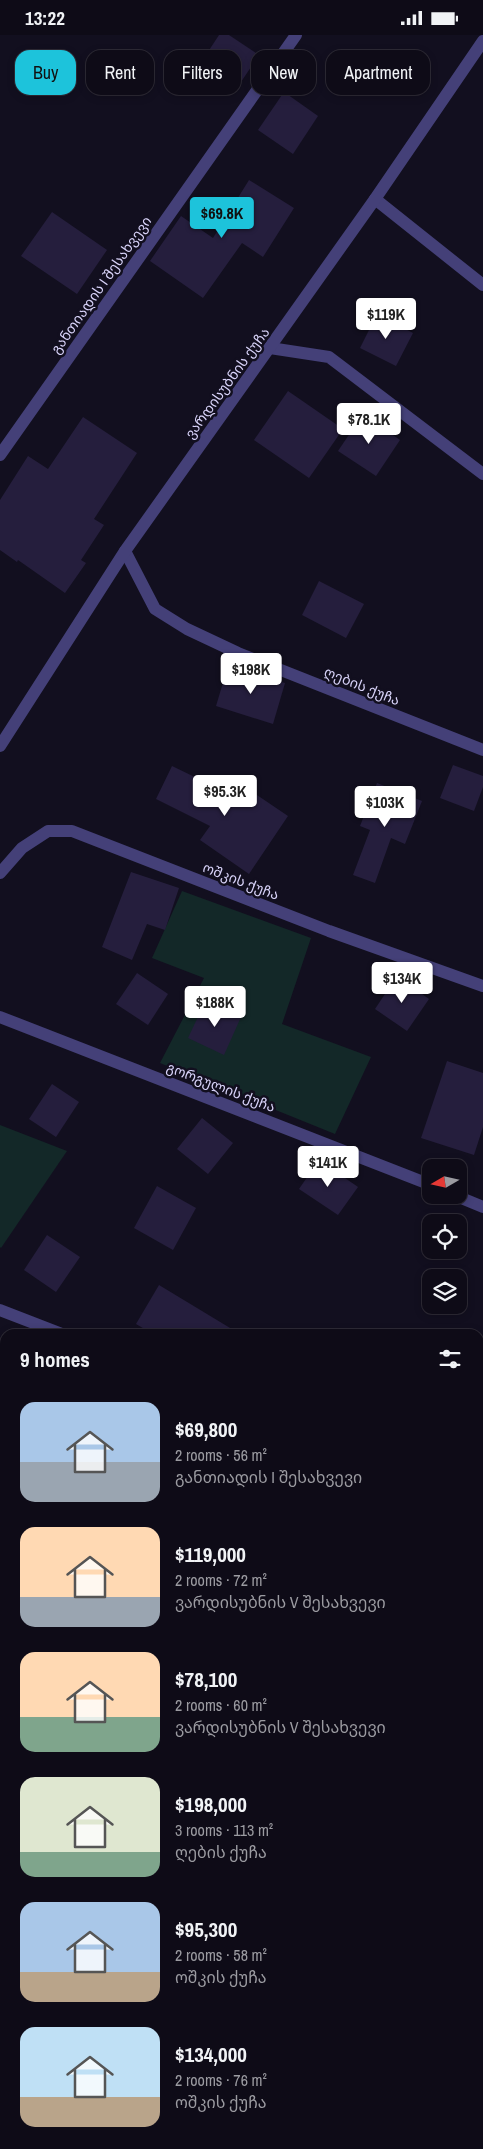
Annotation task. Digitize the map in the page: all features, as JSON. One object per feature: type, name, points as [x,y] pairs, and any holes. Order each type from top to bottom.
[{"type":"street","name":"განთიადის I შესახვევი","points":[[0,455],[296,35]]},
{"type":"street","name":"ვარდისუბნის ქუჩა","points":[[0,746],[125,551],[375,199],[483,41]]},
{"type":"street","points":[[375,199],[483,285]]},
{"type":"street","points":[[270,348],[328,357],[483,474]]},
{"type":"street","name":"ღების ქუჩა","points":[[125,551],[155,609],[187,629],[238,653],[483,750]]},
{"type":"street","name":"ოშკის ქუჩა","points":[[0,873],[22,847],[48,831],[72,831],[329,931],[483,986]]},
{"type":"street","name":"გორგულის ქუჩა","points":[[0,1017],[422,1181]]},
{"type":"street","points":[[468,1201],[483,1207]]},
{"type":"street","points":[[0,1310],[49,1329]]},
{"type":"green space","points":[[182,891],[311,938],[282,1024],[371,1057],[335,1134],[160,1063],[204,978],[152,958]]},
{"type":"green space","points":[[0,1125],[67,1151],[1,1248],[0,1247]]},
{"type":"building","points":[[219,35],[229,35],[252,50],[251,67],[241,82],[241,50],[209,50]]},
{"type":"building","points":[[282,95],[288,95],[318,116],[293,154],[258,130]]},
{"type":"building","points":[[249,180],[294,208],[263,257],[242,243],[203,298],[150,261],[181,216],[213,238]]},
{"type":"building","points":[[52,212],[107,250],[77,294],[21,256]]},
{"type":"building","points":[[377,314],[413,333],[396,366],[360,348]]},
{"type":"building","points":[[288,391],[343,429],[309,478],[254,440]]},
{"type":"building","points":[[363,414],[400,440],[376,476],[338,451]]},
{"type":"building","points":[[83,417],[137,453],[94,519],[104,525],[81,560],[86,563],[65,593],[18,560],[17,562],[0,550],[0,500],[28,456],[48,469]]},
{"type":"building","points":[[319,581],[364,604],[346,638],[302,615]]},
{"type":"building","points":[[228,666],[285,683],[273,724],[216,706]]},
{"type":"building","points":[[453,765],[483,776],[483,787],[474,811],[440,798]]},
{"type":"building","points":[[172,766],[230,794],[238,782],[288,816],[249,874],[200,840],[210,826],[156,799]]},
{"type":"building","points":[[377,783],[422,801],[405,844],[391,838],[375,883],[353,875],[370,830],[360,826]]},
{"type":"building","points":[[131,872],[179,888],[165,930],[147,924],[132,960],[102,947]]},
{"type":"building","points":[[137,973],[168,994],[148,1025],[116,1004]]},
{"type":"building","points":[[397,976],[429,999],[407,1031],[375,1009]]},
{"type":"building","points":[[206,1000],[241,1017],[224,1055],[188,1038]]},
{"type":"building","points":[[447,1061],[483,1073],[483,1127],[474,1155],[421,1138]]},
{"type":"building","points":[[52,1084],[79,1102],[56,1137],[29,1119]]},
{"type":"building","points":[[202,1118],[233,1143],[208,1174],[177,1149]]},
{"type":"building","points":[[319,1160],[358,1187],[338,1215],[299,1189]]},
{"type":"building","points":[[157,1186],[196,1208],[173,1250],[134,1228]]},
{"type":"building","points":[[47,1235],[80,1257],[56,1292],[24,1270]]},
{"type":"building","points":[[159,1285],[232,1329],[144,1329],[136,1324]]}]
